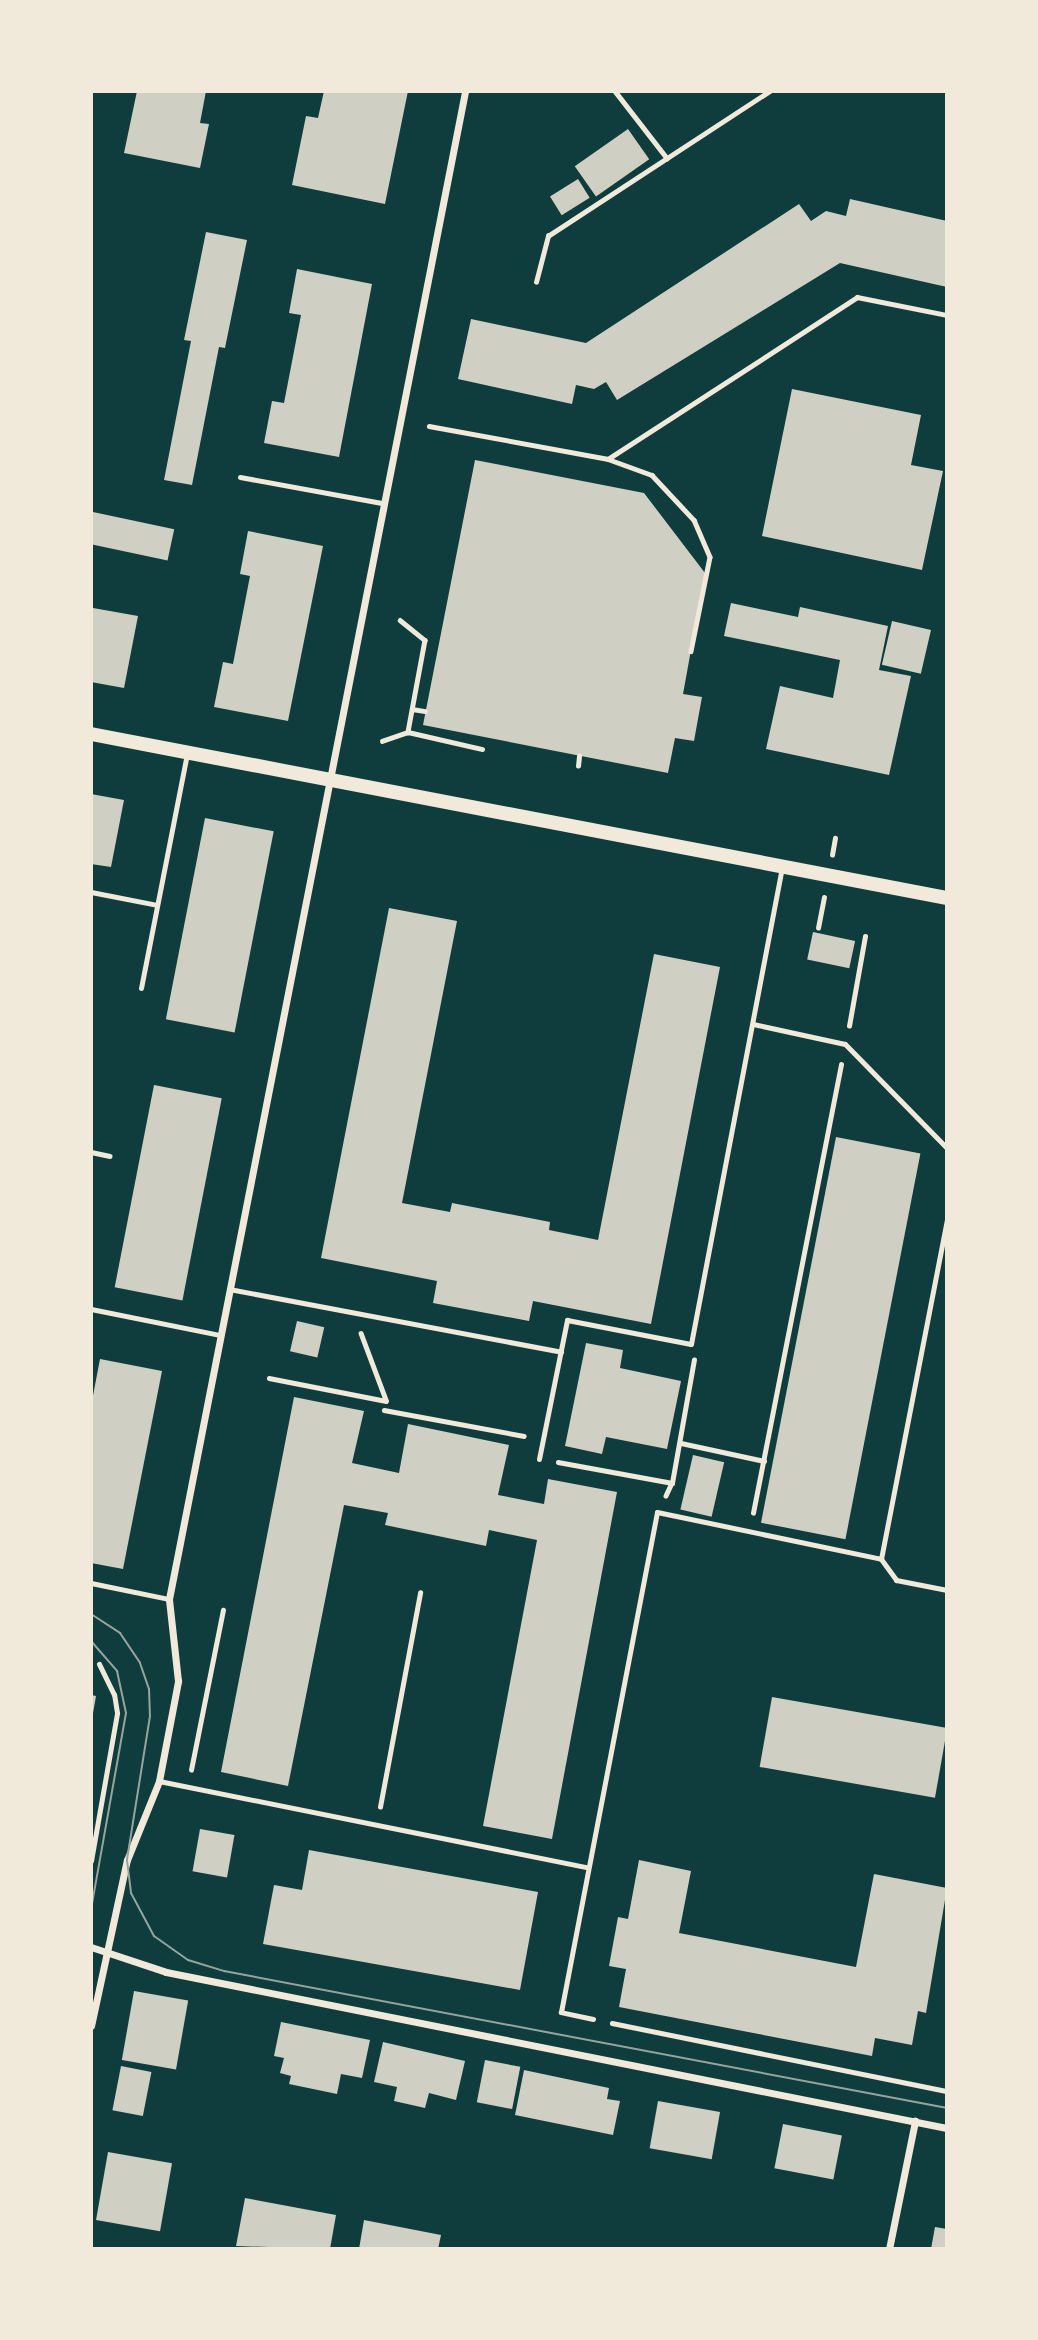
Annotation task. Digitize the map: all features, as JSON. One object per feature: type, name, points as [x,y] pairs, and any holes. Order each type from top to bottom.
[{"type":"main road","points":[[91,734],[947,898]]},
{"type":"street","points":[[91,2026],[127,1860],[159,1781],[178,1681],[169,1599],[327,781],[465,91]]},
{"type":"street","points":[[91,1947],[166,1972],[947,2128]]},
{"type":"street","points":[[889,2249],[915,2121]]},
{"type":"lane","points":[[240,477],[382,503]]},
{"type":"lane","points":[[141,988],[187,753]]},
{"type":"lane","points":[[539,1459],[567,1320],[691,1344],[782,867]]},
{"type":"lane","points":[[91,892],[158,905]]},
{"type":"lane","points":[[752,1024],[845,1044],[947,1148]]},
{"type":"lane","points":[[881,1559],[947,1220]]},
{"type":"lane","points":[[229,1289],[561,1352]]},
{"type":"lane","points":[[91,1309],[220,1335]]},
{"type":"lane","points":[[593,2019],[561,2012],[657,1512],[881,1559],[896,1580],[947,1590]]},
{"type":"lane","points":[[91,1583],[169,1599]]},
{"type":"lane","points":[[159,1781],[587,1867]]},
{"type":"path","points":[[615,91],[667,158]]},
{"type":"path","points":[[536,282],[548,236],[770,91]]},
{"type":"path","points":[[608,459],[857,297],[947,315]]},
{"type":"path","points":[[429,426],[608,459],[652,475],[694,520],[710,557],[691,651]]},
{"type":"path","points":[[400,620],[425,640],[408,732]]},
{"type":"path","points":[[412,709],[425,711]]},
{"type":"path","points":[[382,741],[408,732],[482,749]]},
{"type":"path","points":[[578,766],[579,756]]},
{"type":"path","points":[[749,1531],[865,936]]},
{"type":"path","points":[[91,1152],[110,1156]]},
{"type":"path","points":[[269,1378],[386,1401],[354,1313]]},
{"type":"path","points":[[657,1512],[673,1483],[696,1367],[691,1344]]},
{"type":"path","points":[[384,1410],[542,1440]]},
{"type":"path","points":[[681,1443],[764,1461]]},
{"type":"path","points":[[539,1459],[673,1483]]},
{"type":"path","points":[[376,1825],[420,1593]]},
{"type":"path","points":[[187,1787],[223,1610]]},
{"type":"path","points":[[91,1861],[117,1713],[114,1695],[99,1664]]},
{"type":"path","points":[[593,2019],[947,2091]]},
{"type":"building","points":[[137,91],[206,91],[200,123],[209,124],[200,168],[124,153]]},
{"type":"building","points":[[324,91],[408,91],[385,204],[292,185],[306,116],[318,118]]},
{"type":"building","points":[[628,129],[649,159],[596,197],[575,166]]},
{"type":"building","points":[[578,179],[590,198],[562,215],[550,196]]},
{"type":"building","points":[[850,199],[947,221],[947,287],[840,263],[617,400],[606,382],[594,389],[576,385],[572,404],[458,379],[471,319],[586,343],[799,204],[811,221],[826,211],[846,216]]},
{"type":"building","points":[[206,232],[247,240],[225,348],[219,347],[192,485],[164,480],[191,341],[184,340]]},
{"type":"building","points":[[297,269],[372,284],[339,457],[264,443],[272,401],[284,403],[301,315],[289,313]]},
{"type":"building","points":[[792,389],[921,415],[911,465],[943,471],[922,570],[762,536]]},
{"type":"building","points":[[475,460],[644,493],[705,573],[683,694],[702,697],[694,741],[675,738],[668,773],[423,725]]},
{"type":"building","points":[[93,512],[174,529],[168,561],[91,544]]},
{"type":"building","points":[[248,531],[323,546],[288,721],[214,707],[223,662],[233,664],[250,576],[240,574]]},
{"type":"building","points":[[731,603],[798,617],[800,607],[888,626],[879,670],[911,676],[889,775],[766,749],[780,686],[833,698],[840,660],[724,636]]},
{"type":"building","points":[[93,608],[138,616],[124,688],[91,682]]},
{"type":"building","points":[[892,621],[931,630],[921,674],[882,665]]},
{"type":"building","points":[[91,794],[124,800],[111,867],[91,864]]},
{"type":"building","points":[[205,818],[274,831],[235,1033],[166,1019]]},
{"type":"building","points":[[389,908],[457,921],[402,1203],[450,1212],[452,1203],[550,1222],[549,1230],[598,1240],[654,954],[720,967],[651,1324],[533,1301],[529,1321],[433,1303],[437,1281],[321,1258]]},
{"type":"building","points":[[813,932],[855,941],[849,968],[807,959]]},
{"type":"building","points":[[154,1085],[222,1098],[182,1300],[115,1287]]},
{"type":"building","points":[[836,1137],[920,1153],[845,1539],[761,1523]]},
{"type":"building","points":[[297,1321],[324,1327],[317,1358],[290,1351]]},
{"type":"building","points":[[586,1343],[623,1350],[620,1368],[681,1381],[667,1449],[606,1437],[602,1454],[565,1446]]},
{"type":"building","points":[[100,1359],[162,1371],[123,1569],[91,1563],[91,1406]]},
{"type":"building","points":[[294,1397],[364,1411],[352,1463],[399,1473],[408,1424],[509,1445],[498,1495],[544,1504],[548,1479],[617,1492],[552,1839],[483,1826],[537,1540],[489,1530],[486,1546],[385,1525],[388,1513],[344,1505],[288,1786],[221,1772]]},
{"type":"building","points":[[693,1455],[724,1462],[712,1517],[680,1510]]},
{"type":"building","points":[[91,1695],[96,1696],[92,1719],[91,1719]]},
{"type":"building","points":[[772,1697],[947,1728],[935,1798],[760,1767]]},
{"type":"building","points":[[200,1829],[234,1835],[227,1877],[193,1871]]},
{"type":"building","points":[[309,1850],[538,1892],[520,1990],[263,1944],[274,1885],[302,1890]]},
{"type":"building","points":[[639,1860],[691,1871],[679,1933],[856,1967],[874,1874],[947,1888],[926,2013],[918,2011],[912,2045],[875,2038],[872,2056],[619,2007],[626,1969],[609,1966],[618,1917],[628,1919]]},
{"type":"building","points":[[134,1991],[188,2001],[176,2069],[122,2060]]},
{"type":"building","points":[[281,2022],[370,2040],[362,2078],[341,2074],[337,2094],[289,2084],[291,2076],[280,2073],[284,2058],[274,2056]]},
{"type":"building","points":[[383,2042],[465,2061],[456,2100],[429,2093],[425,2108],[394,2101],[397,2087],[374,2082]]},
{"type":"building","points":[[485,2060],[520,2067],[512,2109],[477,2102]]},
{"type":"building","points":[[121,2066],[151,2072],[143,2116],[112,2110]]},
{"type":"building","points":[[524,2070],[609,2088],[607,2099],[620,2101],[613,2135],[515,2115]]},
{"type":"building","points":[[658,2101],[720,2112],[712,2159],[650,2148]]},
{"type":"building","points":[[783,2124],[842,2135],[833,2180],[774,2168]]},
{"type":"building","points":[[108,2152],[172,2163],[160,2231],[96,2220]]},
{"type":"building","points":[[245,2198],[336,2215],[330,2249],[236,2246]]},
{"type":"building","points":[[364,2220],[441,2235],[438,2249],[359,2249]]},
{"type":"building","points":[[935,2227],[947,2229],[947,2249],[931,2249]]},
{"type":"tram line","points":[[91,1614],[120,1633],[140,1663],[149,1689],[150,1716],[127,1860],[131,1893],[154,1936],[188,1960],[224,1971],[947,2108]]},
{"type":"tram line","points":[[91,1641],[117,1671],[126,1713],[91,1910]]}]
